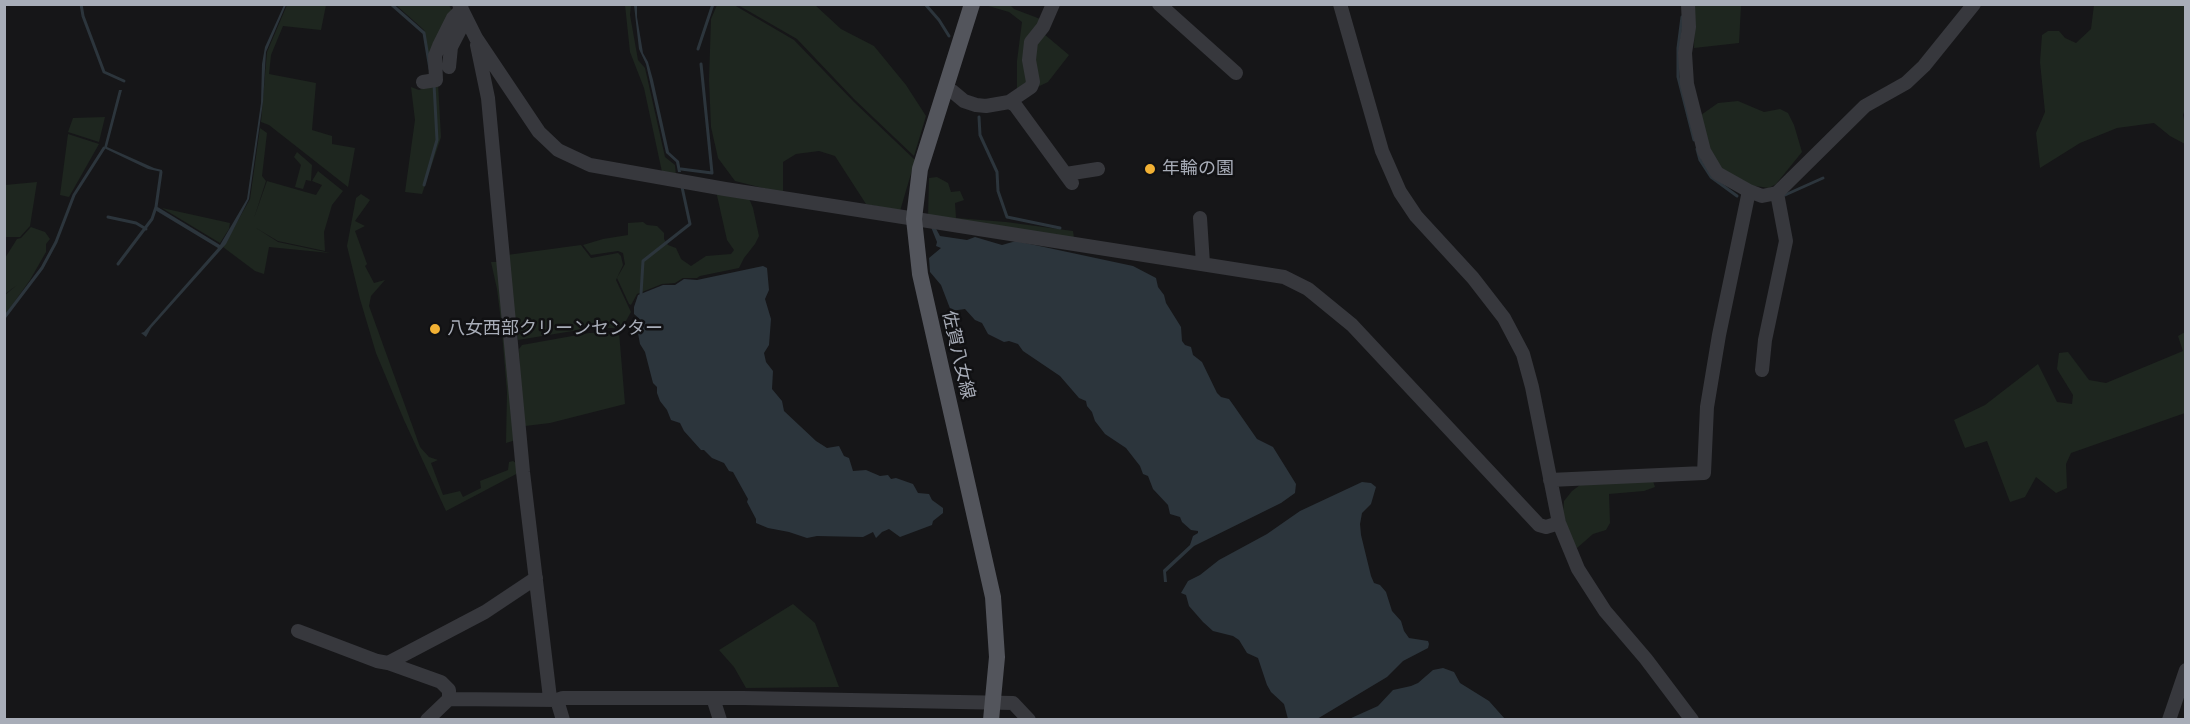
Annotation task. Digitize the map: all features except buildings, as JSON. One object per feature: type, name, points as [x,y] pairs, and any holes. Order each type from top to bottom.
[{"type":"main road","name":"佐賀八女線","points":[[972,4],[920,169],[914,219],[920,274],[993,597],[997,657],[991,720]]},
{"type":"street","points":[[952,91],[964,101],[986,106],[1009,102],[1031,87],[1033,82],[1029,60],[1031,42],[1043,27],[1053,4]]},
{"type":"street","points":[[1160,4],[1236,74]]},
{"type":"street","points":[[1340,4],[1382,151],[1400,192],[1416,216],[1473,278],[1504,318],[1523,354],[1532,387],[1559,523],[1578,569],[1605,611],[1646,659],[1692,720]]},
{"type":"street","points":[[1688,4],[1689,27],[1685,53],[1687,84],[1704,151],[1717,173],[1762,196],[1777,193],[1865,106],[1906,82],[1924,66],[1974,4]]},
{"type":"street","points":[[462,10],[476,38],[539,132],[558,150],[590,165],[1284,277],[1308,289],[1352,325],[1539,525],[1546,527],[1559,523]]},
{"type":"street","points":[[449,67],[451,47],[462,10]]},
{"type":"street","points":[[423,82],[436,80],[435,56],[453,18],[462,10]]},
{"type":"street","points":[[476,38],[488,98],[523,472],[536,578],[553,699],[563,720]]},
{"type":"street","points":[[1009,102],[1015,105],[1072,180],[1098,169]]},
{"type":"street","points":[[1550,480],[1704,473],[1707,407],[1719,334],[1749,191]]},
{"type":"street","points":[[1762,370],[1765,340],[1786,241],[1777,193]]},
{"type":"street","points":[[1200,218],[1203,264]]},
{"type":"street","points":[[388,663],[485,612],[536,578]]},
{"type":"street","points":[[298,631],[441,682],[448,690],[449,699]]},
{"type":"street","points":[[2169,720],[2186,670]]},
{"type":"street","points":[[427,720],[449,699],[713,698],[742,694],[1013,703],[1029,720]]},
{"type":"street","points":[[713,698],[720,720]]},
{"type":"shaded area","points":[[286,5],[266,52],[263,102],[249,199],[226,244],[151,328],[146,337],[141,333],[218,248],[155,210],[156,206],[220,245],[247,199],[261,103],[265,47]]},
{"type":"shaded area","points":[[287,5],[326,5],[321,30],[283,26],[271,55],[269,74],[316,83],[312,130],[332,136],[332,144],[355,148],[348,187],[269,125],[261,122],[267,52]]},
{"type":"shaded area","points":[[396,5],[449,5],[453,13],[430,64],[424,30]]},
{"type":"shaded area","points":[[625,5],[631,5],[630,15],[638,60],[645,68],[665,157],[675,165],[676,175],[662,172],[644,88],[630,52]]},
{"type":"shaded area","points":[[634,5],[637,5],[643,53],[653,80],[669,152],[679,161],[681,172],[678,172],[676,162],[666,153],[646,64],[639,49]]},
{"type":"shaded area","points":[[717,5],[734,5],[794,40],[915,160],[900,211],[866,204],[835,156],[819,151],[796,154],[783,162],[783,193],[735,181],[718,158],[711,127],[709,80],[711,19]]},
{"type":"shaded area","points":[[738,5],[815,5],[841,29],[874,46],[906,85],[926,116],[914,156],[854,99],[797,39]]},
{"type":"shaded area","points":[[985,5],[1010,5],[1014,9],[1043,20],[1044,34],[1069,55],[1048,82],[1027,92],[1017,92],[1017,61],[1022,22],[1009,12]]},
{"type":"shaded area","points":[[1695,5],[1741,5],[1739,43],[1694,48]]},
{"type":"shaded area","points":[[2094,5],[2185,5],[2186,107],[2183,115],[2185,144],[2154,123],[2117,128],[2080,143],[2040,168],[2036,133],[2045,112],[2040,62],[2042,35],[2048,31],[2059,31],[2065,38],[2076,43],[2091,29]]},
{"type":"shaded area","points":[[438,83],[441,137],[422,194],[405,192],[415,120],[411,87],[419,90]]},
{"type":"shaded area","points":[[119,90],[122,90],[107,147],[162,170],[162,172],[148,169],[104,148]]},
{"type":"shaded area","points":[[1738,101],[1764,112],[1780,109],[1788,113],[1794,125],[1802,152],[1776,184],[1769,188],[1741,184],[1720,169],[1708,145],[1701,115],[1718,103]]},
{"type":"shaded area","points":[[105,117],[99,142],[68,132],[73,118]]},
{"type":"shaded area","points":[[260,128],[267,133],[262,176],[266,181],[254,218],[267,181],[316,195],[322,185],[312,181],[318,171],[343,191],[332,205],[324,232],[325,251],[278,241],[256,228],[278,242],[330,253],[269,247],[264,274],[255,271],[223,247],[250,199]]},
{"type":"shaded area","points":[[68,134],[99,144],[69,197],[60,195]]},
{"type":"shaded area","points":[[297,152],[312,165],[311,181],[306,180],[303,189],[295,187],[301,165],[294,157]]},
{"type":"shaded area","points":[[937,177],[948,183],[951,192],[960,191],[964,200],[955,203],[956,218],[1073,231],[1074,238],[928,218],[929,178]]},
{"type":"shaded area","points":[[37,182],[30,226],[20,237],[5,237],[5,185]]},
{"type":"shaded area","points":[[716,191],[748,196],[753,208],[759,236],[739,268],[662,284],[637,294],[631,305],[617,278],[625,264],[623,253],[618,251],[591,255],[583,245],[628,235],[628,223],[643,222],[657,226],[664,233],[664,239],[668,245],[676,248],[681,259],[691,266],[706,256],[731,254],[734,250],[727,240]]},
{"type":"shaded area","points":[[361,194],[370,200],[355,221],[365,226],[355,231],[367,264],[365,266],[374,283],[385,280],[371,296],[369,306],[420,447],[429,457],[438,460],[431,463],[443,495],[460,491],[463,497],[481,488],[480,481],[508,470],[509,462],[513,461],[518,464],[520,472],[446,511],[376,353],[360,299],[347,246],[356,198]]},
{"type":"shaded area","points":[[162,208],[230,223],[229,229],[220,243]]},
{"type":"shaded area","points":[[934,225],[940,236],[967,240],[975,237],[1002,245],[1016,241],[1133,266],[1156,278],[1166,303],[1181,327],[1182,341],[1191,347],[1193,355],[1202,362],[1217,393],[1229,399],[1257,439],[1273,447],[1296,484],[1295,493],[1281,503],[1194,546],[1166,572],[1167,582],[1164,582],[1163,570],[1190,545],[1193,536],[1198,531],[1191,530],[1180,517],[1170,514],[1168,505],[1153,489],[1148,476],[1143,474],[1140,466],[1126,448],[1105,434],[1095,421],[1086,401],[1079,398],[1060,376],[1023,351],[1018,344],[1004,342],[988,334],[982,323],[975,320],[965,309],[951,311],[941,285],[930,272],[929,258],[941,248],[936,246],[937,242],[931,227]]},
{"type":"shaded area","points":[[31,227],[45,232],[50,239],[46,244],[46,252],[30,280],[5,315],[5,295],[17,285],[5,294],[5,258],[17,239],[21,238]]},
{"type":"shaded area","points":[[581,245],[591,258],[618,253],[621,256],[623,265],[616,280],[631,312],[622,328],[591,328],[518,340],[507,255]]},
{"type":"shaded area","points":[[491,262],[498,262],[516,440],[506,443],[507,392],[501,321]]},
{"type":"shaded area","points":[[763,266],[767,268],[769,290],[765,299],[771,319],[769,345],[764,353],[766,362],[773,371],[772,389],[782,401],[784,411],[816,441],[827,448],[839,446],[844,456],[849,458],[853,471],[866,470],[880,476],[888,475],[891,479],[896,478],[913,484],[918,493],[929,494],[932,500],[943,508],[943,513],[933,521],[932,525],[900,537],[889,529],[876,538],[873,532],[863,537],[817,536],[807,538],[768,528],[756,523],[747,502],[748,499],[733,472],[729,471],[724,463],[701,450],[680,423],[671,420],[660,401],[645,352],[640,344],[638,333],[644,323],[634,314],[638,295],[663,285],[675,285],[684,279],[697,280]]},
{"type":"shaded area","points":[[619,332],[625,404],[550,423],[525,426],[520,384],[519,349],[522,345],[589,333]]},
{"type":"shaded area","points":[[2185,332],[2185,413],[2071,453],[2066,464],[2067,488],[2056,493],[2036,477],[2025,497],[2010,502],[1987,441],[1965,448],[1954,420],[1985,405],[2038,364],[2057,402],[2072,404],[2073,395],[2057,369],[2059,353],[2068,352],[2089,380],[2106,383],[2183,351],[2178,336]]},
{"type":"shaded area","points":[[1653,481],[1655,487],[1644,491],[1609,494],[1610,523],[1606,530],[1593,534],[1577,548],[1571,539],[1563,514],[1564,501],[1572,491],[1584,482]]},
{"type":"shaded area","points":[[1362,482],[1371,483],[1376,487],[1371,504],[1362,513],[1360,524],[1371,576],[1374,583],[1380,585],[1386,592],[1392,611],[1401,621],[1409,638],[1428,641],[1428,648],[1403,661],[1387,677],[1317,719],[1288,719],[1284,704],[1267,685],[1258,658],[1247,653],[1239,640],[1233,636],[1213,631],[1189,606],[1186,595],[1181,593],[1188,581],[1219,560],[1267,534],[1300,511]]},
{"type":"shaded area","points":[[793,604],[815,623],[839,687],[746,688],[734,667],[719,650]]},
{"type":"shaded area","points":[[1443,668],[1454,672],[1460,683],[1489,701],[1505,719],[1349,719],[1378,706],[1393,690],[1418,683],[1433,670]]},
{"type":"waterway","points":[[81,4],[83,16],[104,72],[124,81]]},
{"type":"waterway","points":[[391,4],[424,33],[430,69]]},
{"type":"waterway","points":[[698,49],[713,4]]},
{"type":"waterway","points":[[925,4],[949,36]]},
{"type":"waterway","points":[[1682,17],[1678,48],[1678,77],[1694,140]]},
{"type":"waterway","points":[[681,169],[712,173],[701,64]]},
{"type":"waterway","points":[[424,185],[437,140],[434,84]]},
{"type":"waterway","points":[[979,117],[980,135],[997,172],[998,191],[1007,217],[1060,228]]},
{"type":"waterway","points":[[4,318],[42,268],[56,242],[74,195],[104,148]]},
{"type":"waterway","points":[[1697,149],[1700,160],[1711,177],[1737,196]]},
{"type":"waterway","points":[[118,264],[152,219],[161,172]]},
{"type":"waterway","points":[[1785,195],[1823,178]]},
{"type":"waterway","points":[[641,294],[643,261],[690,224],[682,187]]},
{"type":"waterway","points":[[108,217],[136,223],[146,229]]},
{"type":"place","name":"年輪の園","points":[[1150,169]]},
{"type":"place","name":"八女西部クリーンセンター","points":[[435,329]]}]
